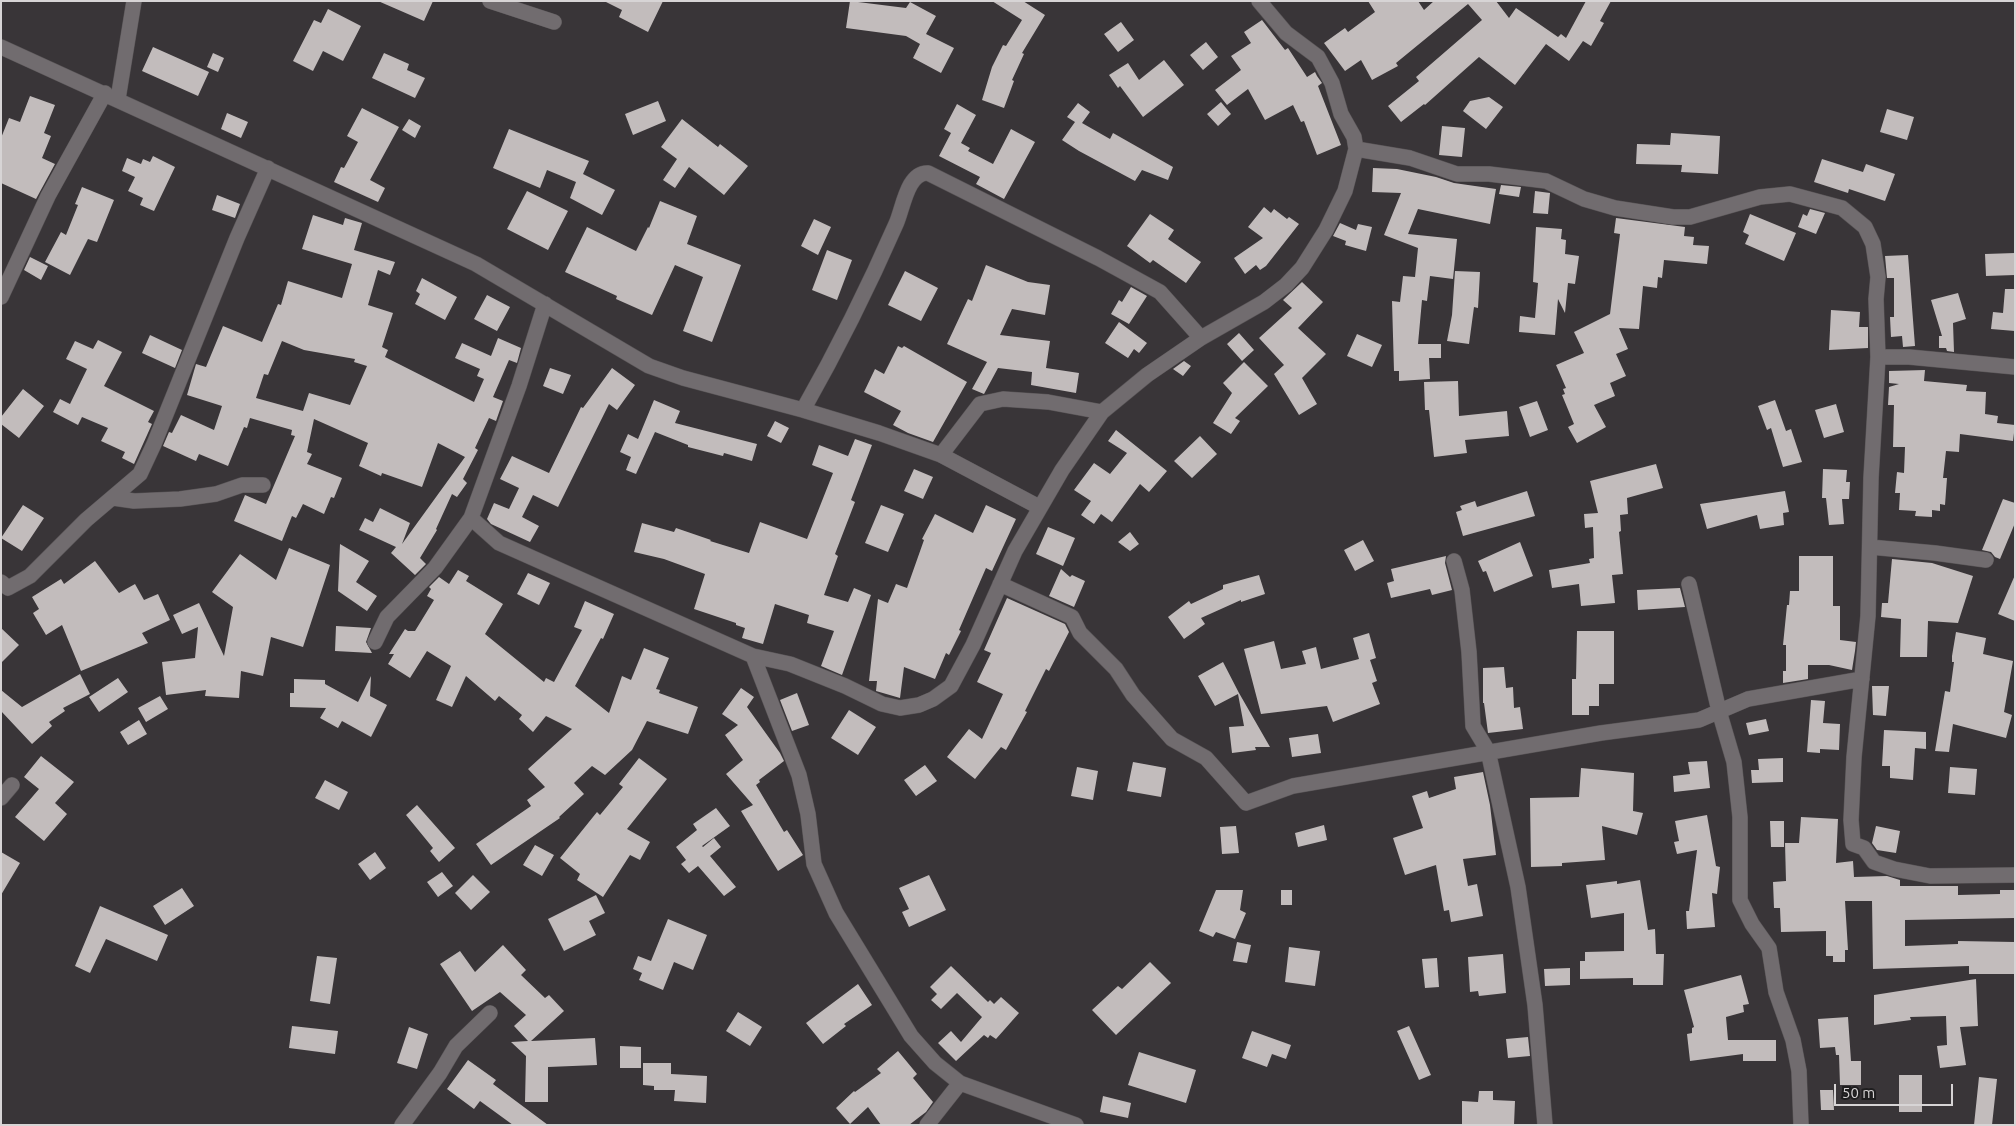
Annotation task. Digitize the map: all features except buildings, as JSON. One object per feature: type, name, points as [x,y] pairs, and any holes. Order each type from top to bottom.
[{"type":"street","points":[[1,297],[48,196],[111,96],[134,1]]},
{"type":"street","points":[[490,1],[554,22]]},
{"type":"street","points":[[471,518],[500,544],[754,656],[790,664],[846,686],[882,704],[900,708],[919,706],[933,699],[951,686],[973,645],[1014,551],[1039,507],[1102,412],[1147,376],[1201,338],[1264,302],[1286,284],[1302,268],[1326,230],[1345,192],[1356,149],[1354,137],[1341,114],[1332,83],[1318,57],[1286,33],[1259,1]]},
{"type":"street","points":[[1,47],[476,264],[649,366],[683,378],[803,410],[941,455],[1039,507]]},
{"type":"street","points":[[1356,149],[1410,158],[1457,174],[1489,174],[1546,180],[1591,201],[1615,208],[1674,217],[1690,217],[1760,197],[1790,194],[1842,208],[1865,227],[1873,244],[1878,277],[1876,299],[1878,357],[1871,478],[1868,616],[1854,757],[1851,820],[1853,844],[1864,848],[1874,862],[1894,869],[1930,876],[2015,875]]},
{"type":"street","points":[[1,582],[8,588],[30,576],[86,520],[140,474],[154,444],[236,238],[268,168]]},
{"type":"street","points":[[803,410],[873,277],[899,217],[909,188],[916,176],[921,173],[928,173],[1073,245],[1160,292],[1201,338]]},
{"type":"street","points":[[375,642],[387,617],[435,568],[471,518],[519,386],[546,304]]},
{"type":"street","points":[[1878,357],[1909,357],[2015,367]]},
{"type":"street","points":[[941,455],[980,404],[1012,399],[1048,402],[1102,412]]},
{"type":"street","points":[[140,474],[151,499]]},
{"type":"street","points":[[113,498],[134,501],[180,499],[216,494],[242,485],[263,485]]},
{"type":"street","points":[[1870,547],[1986,560]]},
{"type":"street","points":[[1454,561],[1462,590],[1469,652],[1473,726],[1488,752],[1521,907],[1535,1005],[1545,1125]]},
{"type":"street","points":[[1000,584],[1072,617],[1080,633],[1116,669],[1133,695],[1172,739],[1206,758],[1246,803],[1293,786],[1601,733],[1699,720],[1748,699],[1862,679]]},
{"type":"street","points":[[1690,584],[1719,711],[1734,762],[1740,817],[1740,900],[1752,924],[1769,948],[1776,992],[1793,1040],[1799,1070],[1801,1125]]},
{"type":"street","points":[[754,656],[799,775],[808,814],[814,864],[836,913],[911,1036],[935,1063],[960,1083],[1076,1125]]},
{"type":"street","points":[[1,798],[12,785]]},
{"type":"street","points":[[402,1125],[440,1073],[456,1046],[490,1013]]},
{"type":"street","points":[[927,1125],[960,1083]]}]
